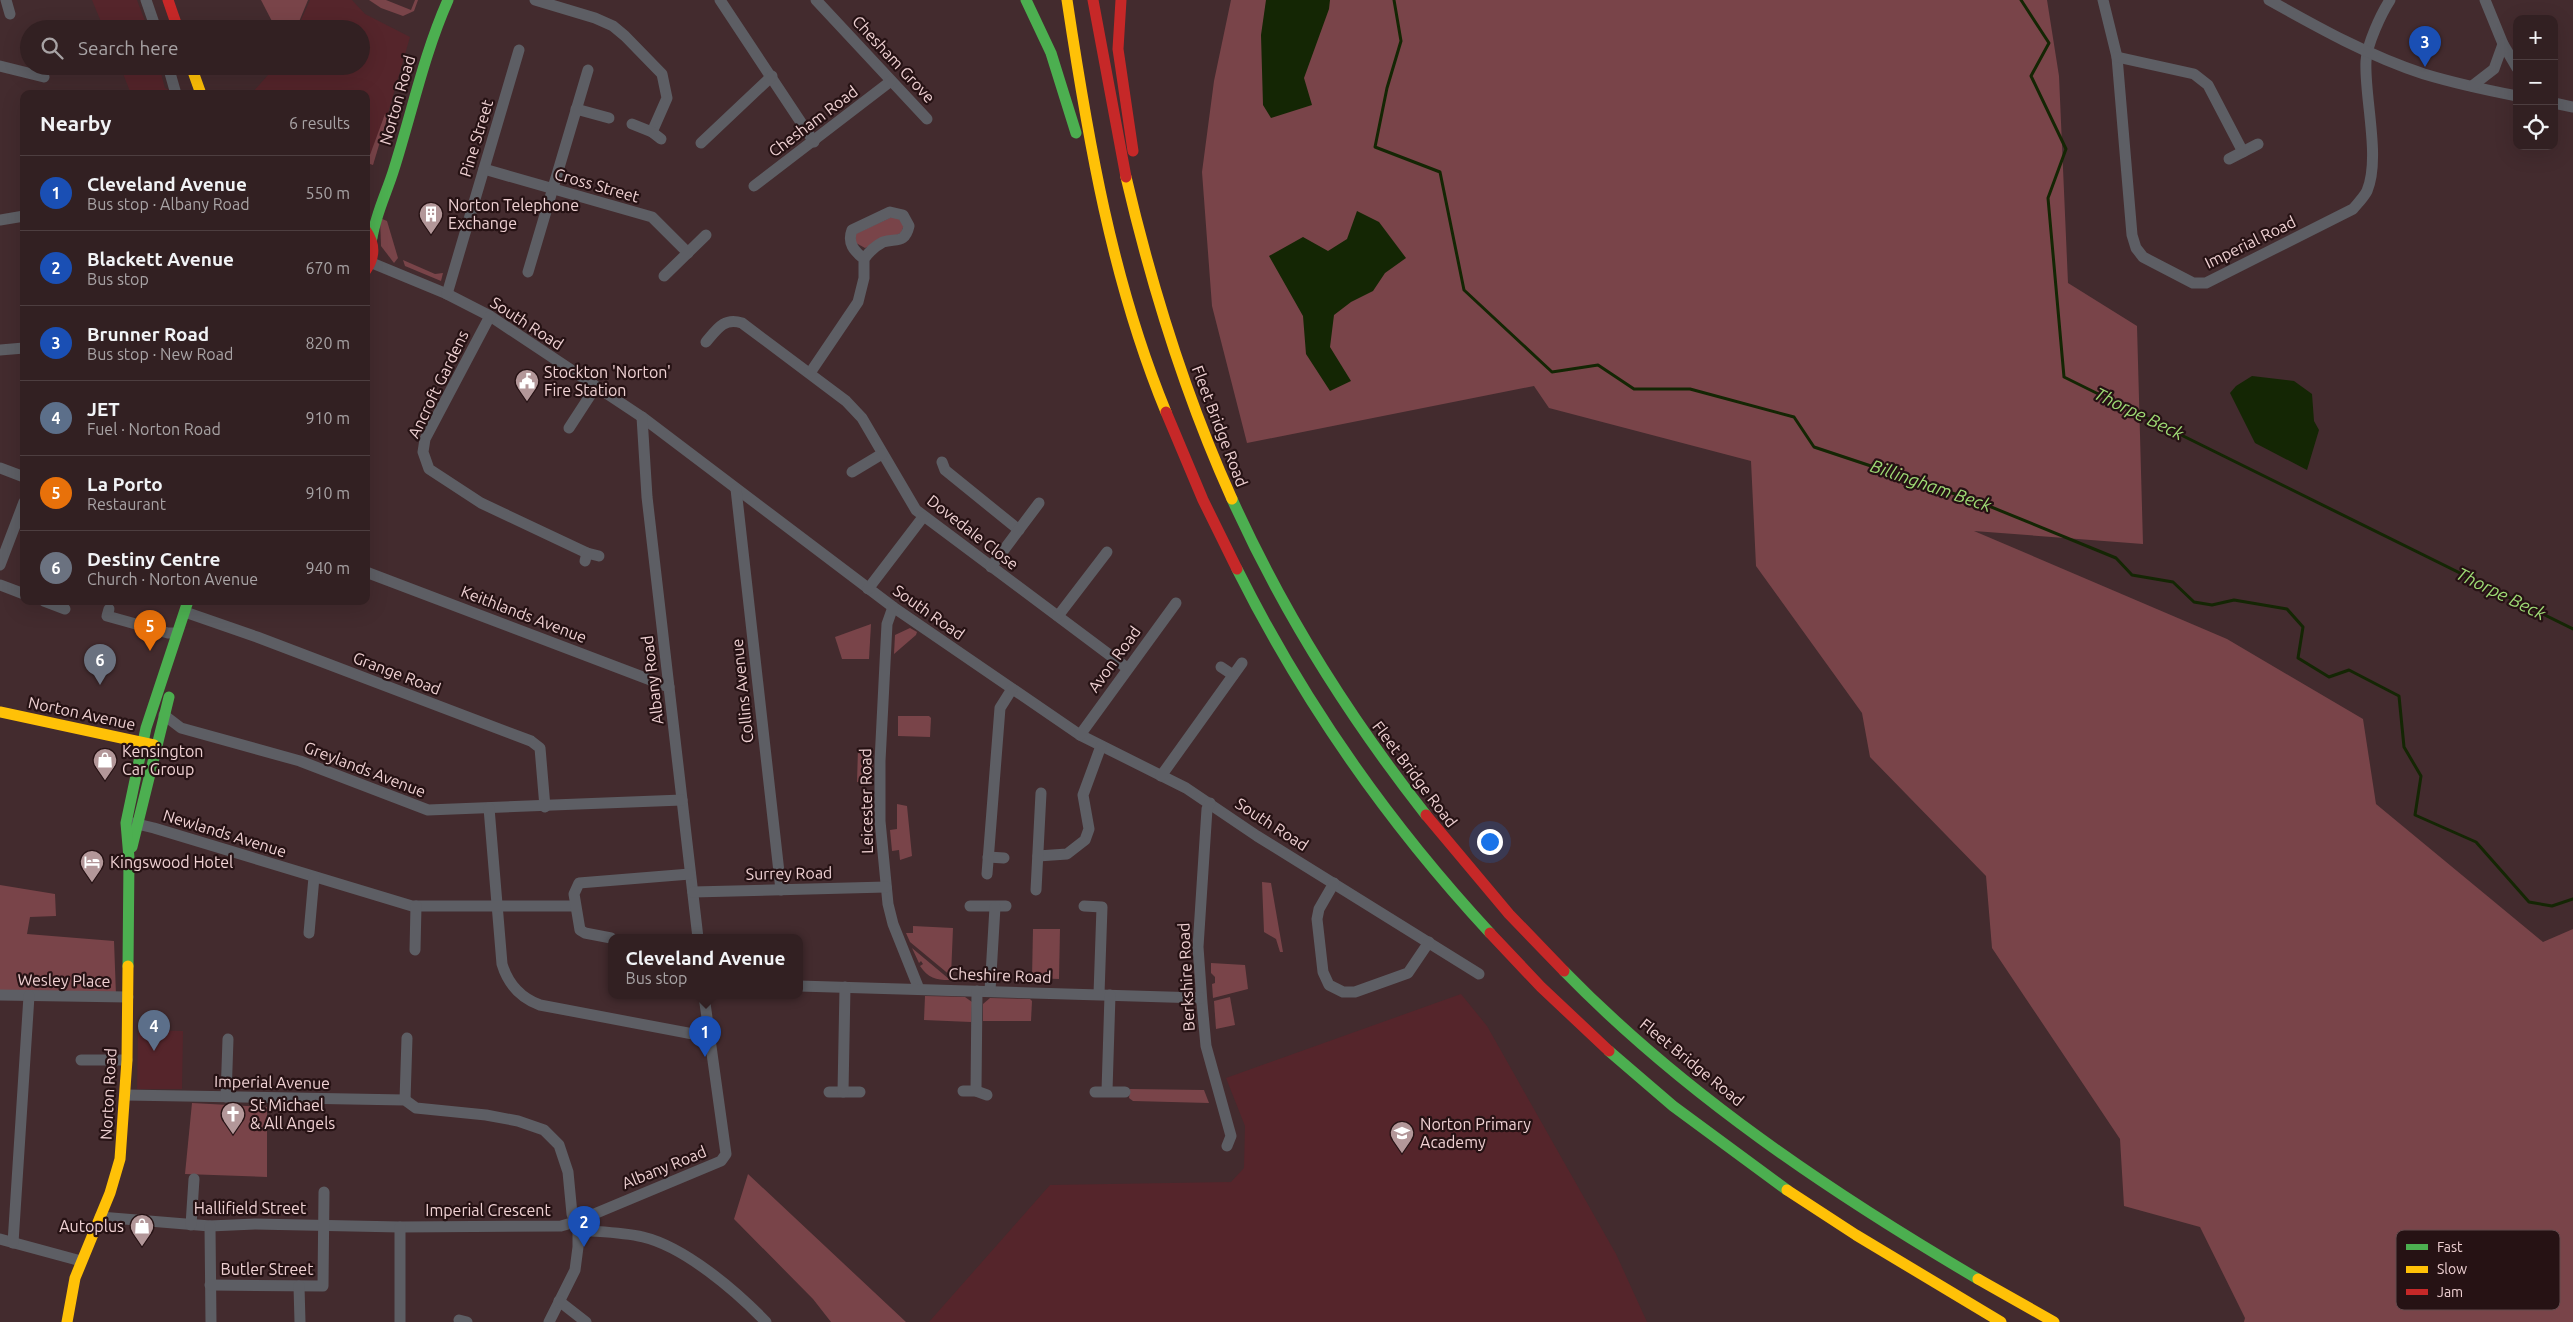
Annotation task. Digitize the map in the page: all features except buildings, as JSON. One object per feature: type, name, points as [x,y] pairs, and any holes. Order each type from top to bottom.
[{"type":"main road","points":[[168,0],[175,20]]},
{"type":"main road","name":"Norton Road","points":[[370,232],[374,218],[391,182],[425,59],[448,0]]},
{"type":"main road","points":[[1026,0],[1051,53],[1070,107],[1095,204],[1166,412],[1217,532],[1248,594],[1300,686],[1342,749],[1429,866],[1527,974],[1630,1070],[1744,1158],[1867,1242],[2001,1322]]},
{"type":"main road","points":[[1067,0],[1086,122],[1119,272]]},
{"type":"main road","name":"Fleet Bridge Road","points":[[1093,0],[1109,104],[1128,190],[1146,258],[1182,377],[1228,491],[1275,586],[1338,696],[1373,748],[1453,853],[1542,950],[1643,1045],[1760,1138],[1826,1183],[1901,1232],[2054,1322]]},
{"type":"main road","points":[[1120,0],[1118,49],[1140,191],[1146,258]]},
{"type":"main road","name":"Norton Road","points":[[373,193],[390,153],[426,22]]},
{"type":"main road","points":[[194,75],[200,90]]},
{"type":"main road","name":"Norton Road","points":[[370,239],[374,253],[370,264]]},
{"type":"main road","name":"Norton Road","points":[[67,1322],[71,1292],[81,1261],[110,1194],[120,1159],[127,1060],[129,858],[126,823],[143,742],[176,633],[189,610]]},
{"type":"main road","name":"Norton Road","points":[[129,858],[139,824],[189,610]]},
{"type":"main road","name":"Norton Avenue","points":[[0,712],[156,746]]},
{"type":"street","points":[[3,0],[10,14]]},
{"type":"street","points":[[146,0],[153,20]]},
{"type":"street","points":[[535,0],[595,18],[613,26],[662,74],[667,89],[667,98],[652,132]]},
{"type":"street","points":[[722,0],[814,142]]},
{"type":"street","name":"Chesham Grove","points":[[816,0],[927,119]]},
{"type":"street","name":"Imperial Road","points":[[2103,0],[2117,57],[2132,235],[2136,248],[2143,257],[2194,283],[2206,282],[2353,209],[2367,191],[2371,174],[2371,124],[2366,60],[2368,52]]},
{"type":"street","points":[[2269,0],[2346,43],[2368,52],[2422,73],[2513,95]]},
{"type":"street","points":[[2368,52],[2390,0]]},
{"type":"street","points":[[2485,0],[2503,44],[2513,61]]},
{"type":"street","points":[[2472,86],[2494,69],[2503,44]]},
{"type":"street","name":"Pine Street","points":[[447,294],[519,50]]},
{"type":"street","points":[[2117,57],[2194,74],[2208,85],[2243,152]]},
{"type":"street","points":[[0,66],[20,71]]},
{"type":"street","points":[[528,272],[588,70]]},
{"type":"street","points":[[38,75],[44,76]]},
{"type":"street","points":[[171,75],[175,90]]},
{"type":"street","points":[[701,142],[772,76]]},
{"type":"street","name":"Chesham Road","points":[[754,186],[892,81]]},
{"type":"street","points":[[2558,103],[2573,107]]},
{"type":"street","points":[[576,109],[609,118]]},
{"type":"street","points":[[632,124],[652,132],[661,139]]},
{"type":"street","points":[[2229,159],[2258,144]]},
{"type":"street","name":"Cross Street","points":[[484,169],[652,218],[688,253]]},
{"type":"street","points":[[810,373],[858,302],[864,278],[864,258],[851,245],[850,237],[852,230],[890,212],[903,215],[909,226],[904,238],[899,241],[885,242],[864,258]]},
{"type":"street","points":[[0,220],[20,217]]},
{"type":"street","points":[[664,276],[706,235]]},
{"type":"street","name":"South Road","points":[[370,267],[447,294],[490,316],[595,388],[642,417],[892,607],[1080,735],[1210,803],[1257,836],[1479,974]]},
{"type":"street","name":"Ancroft Gardens","points":[[490,316],[425,439],[425,460],[429,469],[481,503],[586,557],[599,556]]},
{"type":"street","name":"Dovedale Close","points":[[706,342],[722,324],[734,320],[742,323],[810,373],[846,401],[862,418],[916,510],[923,517],[1127,668]]},
{"type":"street","points":[[0,350],[20,348]]},
{"type":"street","points":[[568,428],[595,388]]},
{"type":"street","name":"Albany Road","points":[[642,417],[647,497],[698,934]]},
{"type":"street","points":[[852,472],[882,454]]},
{"type":"street","points":[[942,462],[945,470],[1019,530]]},
{"type":"street","points":[[0,468],[20,476]]},
{"type":"street","name":"Collins Avenue","points":[[736,489],[781,890]]},
{"type":"street","points":[[991,567],[1039,503]]},
{"type":"street","points":[[0,565],[20,512]]},
{"type":"street","points":[[868,589],[923,517]]},
{"type":"street","points":[[1058,616],[1107,552]]},
{"type":"street","name":"Keithlands Avenue","points":[[370,574],[669,687]]},
{"type":"street","points":[[0,585],[20,592]]},
{"type":"street","name":"Avon Road","points":[[1080,735],[1176,603]]},
{"type":"street","points":[[54,605],[65,609]]},
{"type":"street","name":"Leicester Road","points":[[892,607],[887,624],[880,761],[880,821],[886,886],[893,924],[919,989]]},
{"type":"street","points":[[110,609],[107,616],[168,634],[176,633]]},
{"type":"street","name":"Grange Road","points":[[189,610],[531,741],[540,748],[545,807]]},
{"type":"street","points":[[1161,776],[1242,664]]},
{"type":"street","points":[[1221,667],[1233,675]]},
{"type":"street","points":[[987,874],[1000,708],[1012,689]]},
{"type":"street","name":"Greylands Avenue","points":[[164,715],[182,728],[300,761],[428,810],[545,807],[682,800]]},
{"type":"street","points":[[1038,856],[1067,854],[1085,840],[1089,828],[1083,795],[1100,746]]},
{"type":"street","points":[[1036,890],[1041,793]]},
{"type":"street","name":"Berkshire Road","points":[[1210,803],[1207,810],[1198,938],[1206,1046],[1231,1136],[1227,1146]]},
{"type":"street","points":[[489,808],[505,973],[516,990],[531,1001],[693,1034],[708,1033]]},
{"type":"street","name":"Newlands Avenue","points":[[126,823],[139,824],[416,906],[574,906]]},
{"type":"street","points":[[988,857],[1004,858]]},
{"type":"street","points":[[608,937],[585,933],[580,930],[574,906],[574,894],[579,883],[690,874]]},
{"type":"street","points":[[309,934],[314,877]]},
{"type":"street","points":[[1334,883],[1323,901],[1317,920],[1323,972],[1329,986],[1343,992],[1354,992],[1408,974],[1429,942]]},
{"type":"street","name":"Surrey Road","points":[[693,892],[886,886]]},
{"type":"street","points":[[415,950],[416,906]]},
{"type":"street","points":[[970,906],[1000,906],[990,991]]},
{"type":"street","points":[[1084,906],[1102,906],[1107,1091]]},
{"type":"street","name":"Cheshire Road","points":[[803,986],[1201,998]]},
{"type":"street","points":[[843,1092],[845,987]]},
{"type":"street","points":[[963,1091],[982,1093],[976,991]]},
{"type":"street","name":"Wesley Place","points":[[0,995],[128,994]]},
{"type":"street","points":[[13,1243],[29,996]]},
{"type":"street","name":"Albany Road","points":[[576,1226],[720,1161],[726,1154],[704,999]]},
{"type":"street","points":[[405,1100],[407,1038]]},
{"type":"street","points":[[226,1097],[228,1039]]},
{"type":"street","points":[[81,1060],[127,1060]]},
{"type":"street","points":[[829,1092],[860,1092]]},
{"type":"street","points":[[1095,1092],[1125,1092]]},
{"type":"street","name":"Imperial Avenue","points":[[126,1095],[405,1100]]},
{"type":"street","name":"Imperial Crescent","points":[[400,1227],[576,1226],[566,1160],[559,1145],[544,1130],[518,1121],[486,1115],[416,1108],[405,1100]]},
{"type":"street","points":[[191,1225],[194,1179]]},
{"type":"street","points":[[323,1224],[324,1192]]},
{"type":"street","name":"Hallifield Street","points":[[100,1217],[210,1226],[323,1224],[400,1227]]},
{"type":"street","name":"Butler Street","points":[[210,1285],[323,1286],[323,1224]]},
{"type":"street","points":[[210,1226],[211,1322]]},
{"type":"street","points":[[549,1322],[575,1270],[576,1226],[629,1234],[662,1243],[737,1292],[766,1322]]},
{"type":"street","points":[[400,1227],[400,1322]]},
{"type":"street","points":[[0,1239],[81,1261]]},
{"type":"street","points":[[299,1286],[300,1322]]},
{"type":"street","points":[[559,1301],[586,1322]]},
{"type":"shaded area","points":[[92,0],[137,0],[145,20],[100,20]]},
{"type":"shaded area","points":[[261,0],[308,0],[300,20],[271,20]]},
{"type":"shaded area","points":[[310,0],[352,0],[365,14],[410,37],[373,165],[370,164],[370,90],[255,90],[268,75],[370,75],[370,20],[301,20]]},
{"type":"shaded area","points":[[369,0],[386,0],[411,10],[415,0],[418,0],[414,11],[403,16],[381,8]]},
{"type":"shaded area","points":[[1231,0],[2047,0],[2059,76],[2068,283],[2137,326],[2143,544],[1974,531],[2227,639],[2363,719],[2376,804],[2543,942],[2573,929],[2573,1322],[2244,1322],[2245,1318],[2200,1227],[2124,1206],[2120,1139],[1992,948],[1986,876],[1870,757],[1862,713],[1756,566],[1751,461],[1549,408],[1534,386],[1247,443],[1212,306],[1202,172],[1214,81]]},
{"type":"shaded area","points":[[1266,0],[1330,0],[1329,9],[1304,78],[1312,105],[1271,118],[1263,105],[1261,35]]},
{"type":"shaded area","points":[[124,75],[161,75],[165,88],[169,90],[129,90]]},
{"type":"shaded area","points":[[385,114],[388,115],[373,165],[370,164],[370,155]]},
{"type":"shaded area","points":[[1357,211],[1379,222],[1406,258],[1385,273],[1373,291],[1351,302],[1334,315],[1330,347],[1351,381],[1330,391],[1306,354],[1303,316],[1269,256],[1303,237],[1328,251],[1347,239]]},
{"type":"shaded area","points":[[896,215],[904,225],[901,233],[865,248],[856,243],[855,234]]},
{"type":"shaded area","points":[[380,218],[387,221],[398,258],[394,263],[381,246]]},
{"type":"shaded area","points":[[403,260],[435,274],[443,273],[441,281],[405,266]]},
{"type":"shaded area","points":[[2252,376],[2294,381],[2312,394],[2314,421],[2319,430],[2307,470],[2255,443],[2230,393],[2236,386]]},
{"type":"shaded area","points":[[871,624],[869,659],[842,659],[835,637]]},
{"type":"shaded area","points":[[910,628],[917,632],[916,635],[894,654],[895,635]]},
{"type":"shaded area","points":[[898,716],[929,716],[931,718],[930,737],[898,736]]},
{"type":"shaded area","points":[[858,749],[866,750],[866,757],[873,757],[873,774],[866,774],[865,781],[857,782]]},
{"type":"shaded area","points":[[897,804],[907,806],[912,856],[900,860],[899,850],[892,851],[890,830],[897,829]]},
{"type":"shaded area","points":[[1262,882],[1271,883],[1283,952],[1280,952],[1276,939],[1264,932]]},
{"type":"shaded area","points":[[0,885],[55,894],[56,916],[30,917],[27,934],[114,941],[116,995],[0,993]]},
{"type":"shaded area","points":[[913,926],[953,928],[951,976],[910,942],[906,933],[913,933]]},
{"type":"shaded area","points":[[1033,929],[1060,929],[1059,979],[1032,978]]},
{"type":"shaded area","points":[[912,948],[949,980],[940,980],[929,976],[920,966],[923,964],[921,961],[919,963]]},
{"type":"shaded area","points":[[1211,963],[1245,965],[1248,989],[1213,998],[1212,984],[1215,983],[1215,977],[1211,973]]},
{"type":"shaded area","name":"Norton Primary Academy","points":[[1461,994],[1487,1026],[1616,1254],[1647,1322],[929,1322],[1050,1185],[1231,1182],[1244,1168],[1245,1126],[1226,1078]]},
{"type":"shaded area","points":[[925,996],[965,997],[972,1002],[971,1022],[924,1020]]},
{"type":"shaded area","points":[[1230,997],[1235,1025],[1216,1029],[1214,1001]]},
{"type":"shaded area","points":[[990,998],[1030,999],[1032,1001],[1031,1021],[983,1021],[983,1004]]},
{"type":"shaded area","points":[[138,1030],[183,1031],[182,1089],[137,1089]]},
{"type":"shaded area","points":[[1130,1089],[1204,1090],[1209,1103],[1133,1101],[1129,1098]]},
{"type":"shaded area","points":[[192,1103],[267,1107],[267,1177],[185,1174]]},
{"type":"shaded area","points":[[748,1174],[906,1322],[831,1322],[813,1299],[734,1219]]},
{"type":"waterway","name":"Billingham Beck","points":[[1394,0],[1401,41],[1387,88],[1375,147],[1440,172],[1464,290],[1552,372],[1598,365],[1634,389],[1690,389],[1794,417],[1814,447],[1979,502],[2116,558],[2132,575],[2173,582],[2194,602],[2212,605],[2234,600],[2287,609],[2303,627],[2298,658],[2329,677],[2349,670],[2399,696],[2404,747],[2421,776],[2415,815],[2476,842],[2529,902],[2552,906],[2573,899]]},
{"type":"waterway","name":"Thorpe Beck","points":[[2021,0],[2049,43],[2031,76],[2066,149],[2048,198],[2064,377],[2573,629]]},
{"type":"traffic: fast","points":[[372,238],[425,62],[448,0]]},
{"type":"traffic: fast","points":[[1026,0],[1051,53],[1076,133]]},
{"type":"traffic: fast","points":[[1232,499],[1273,582],[1319,663],[1370,740],[1426,815]]},
{"type":"traffic: fast","points":[[1237,569],[1290,666],[1351,760],[1418,849],[1490,933]]},
{"type":"traffic: fast","points":[[128,966],[129,858],[126,823],[146,728],[187,605]]},
{"type":"traffic: fast","points":[[132,847],[169,697]]},
{"type":"traffic: fast","points":[[1564,971],[1658,1059],[1760,1138],[1868,1211],[1978,1279]]},
{"type":"traffic: fast","points":[[1609,1051],[1673,1106],[1787,1190]]},
{"type":"traffic: slow","points":[[1067,0],[1093,157],[1116,261],[1147,362],[1166,412]]},
{"type":"traffic: slow","points":[[194,75],[200,90]]},
{"type":"traffic: slow","points":[[1126,177],[1147,260],[1171,341],[1199,420],[1232,499]]},
{"type":"traffic: slow","points":[[0,712],[154,745]]},
{"type":"traffic: slow","points":[[67,1322],[75,1278],[110,1193],[120,1159],[127,1060],[128,966]]},
{"type":"traffic: slow","points":[[1787,1190],[1856,1235],[2001,1322]]},
{"type":"traffic: slow","points":[[1978,1279],[2054,1322]]},
{"type":"traffic: jam","points":[[168,0],[175,20]]},
{"type":"traffic: jam","points":[[1093,0],[1126,177]]},
{"type":"traffic: jam","points":[[1121,0],[1118,49],[1133,151]]},
{"type":"traffic: jam","points":[[370,239],[373,250],[370,262]]},
{"type":"traffic: jam","points":[[1166,412],[1203,500],[1237,569]]},
{"type":"traffic: jam","points":[[1426,815],[1509,914],[1564,971]]},
{"type":"traffic: jam","points":[[1490,933],[1541,987],[1609,1051]]},
{"type":"place","name":"Brunner Road","points":[[2425,67]]},
{"type":"place","name":"Norton Telephone Exchange","points":[[431,235]]},
{"type":"place","name":"Stockton 'Norton' Fire Station","points":[[527,402]]},
{"type":"place","name":"La Porto","points":[[150,651]]},
{"type":"place","name":"Destiny Centre","points":[[100,685]]},
{"type":"place","name":"Kensington Car Group","points":[[105,781]]},
{"type":"place","name":"Kingswood Hotel","points":[[92,883]]},
{"type":"place","name":"JET","points":[[154,1051]]},
{"type":"place","name":"Cleveland Avenue","points":[[705,1057]]},
{"type":"place","name":"St Michael & All Angels","points":[[233,1135]]},
{"type":"place","name":"Norton Primary Academy","points":[[1402,1154]]},
{"type":"place","name":"Autoplus","points":[[142,1247]]},
{"type":"place","name":"Blackett Avenue","points":[[584,1247]]}]
